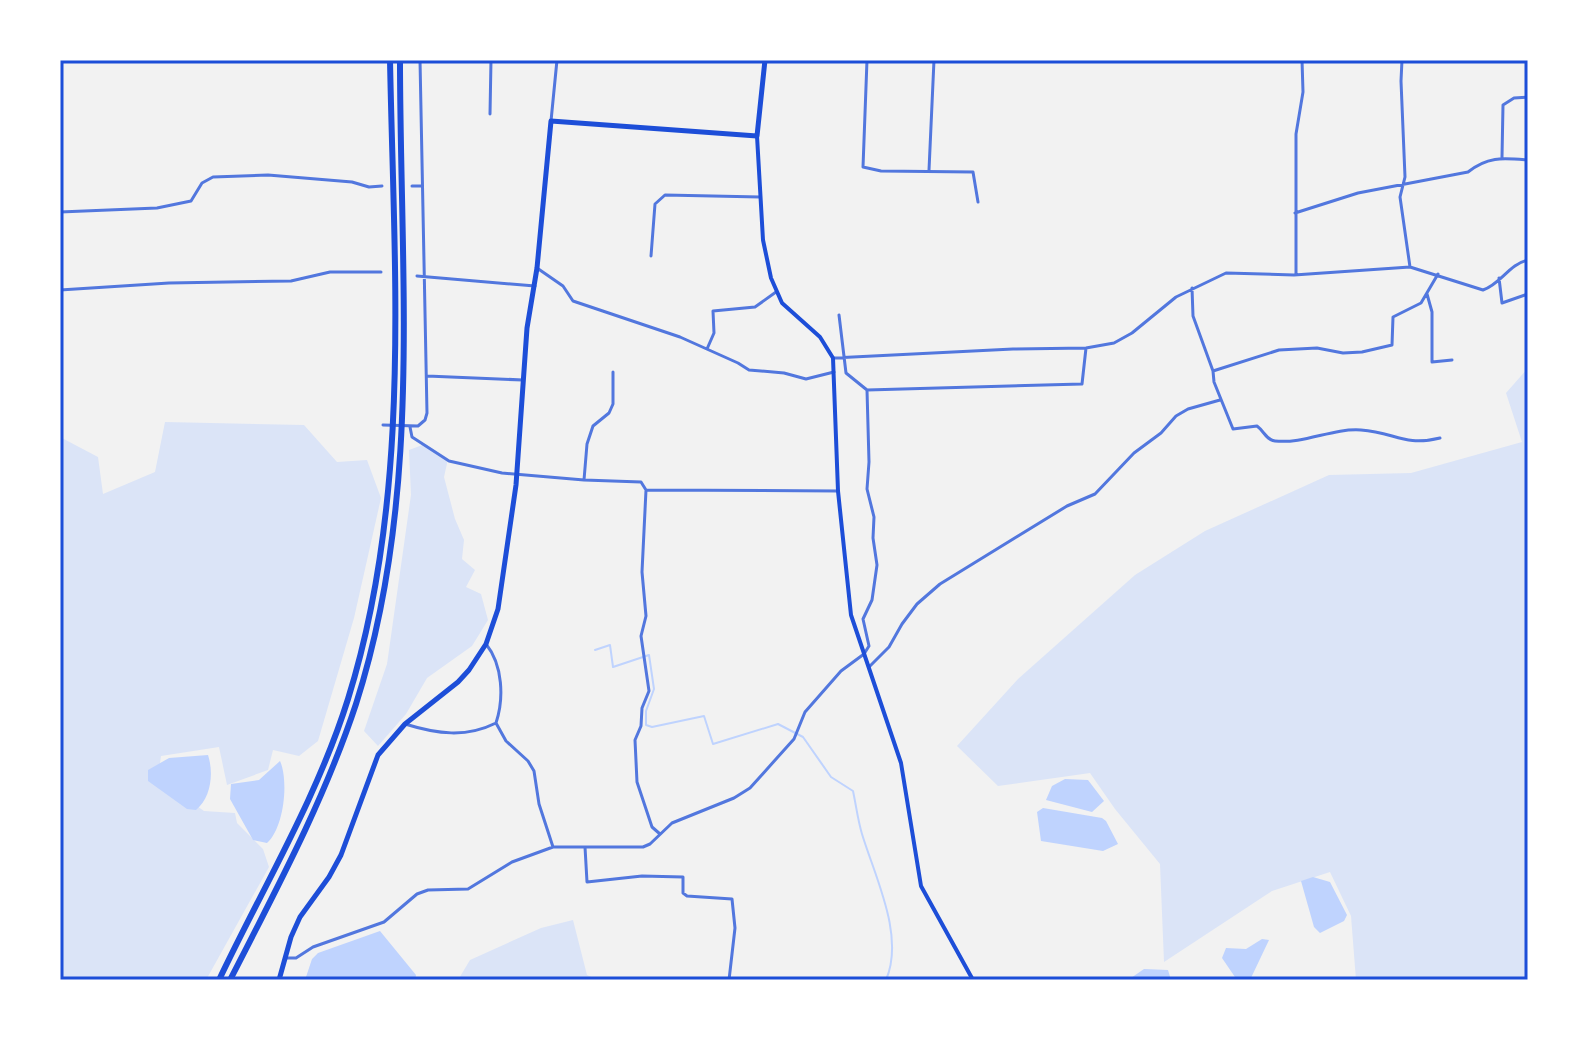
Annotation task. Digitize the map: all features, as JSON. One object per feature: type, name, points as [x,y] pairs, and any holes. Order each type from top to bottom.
[{"type":"highway","points":[[219,980],[324,766],[348,699],[375,583],[385,523],[392,424],[394,277],[390,60]]},
{"type":"highway","points":[[230,980],[317,808],[356,702],[387,578],[406,425],[400,60]]},
{"type":"main road","points":[[765,60],[757,136],[763,240],[776,292],[788,310],[820,337],[833,358],[838,491],[851,615],[901,763],[921,886],[973,980]]},
{"type":"main road","points":[[279,980],[300,917],[341,855],[378,755],[405,724],[458,682],[486,644],[498,609],[516,475],[527,328],[535,286],[551,121],[757,136]]},
{"type":"street","points":[[383,425],[418,426],[427,413],[420,60]]},
{"type":"street","points":[[490,114],[491,60]]},
{"type":"street","points":[[551,121],[557,60]]},
{"type":"street","points":[[867,60],[863,167],[881,171],[973,172],[978,202]]},
{"type":"street","points":[[929,170],[934,60]]},
{"type":"street","points":[[1296,275],[1296,134],[1303,92],[1302,60]]},
{"type":"street","points":[[1402,60],[1405,177],[1400,197],[1410,267]]},
{"type":"street","points":[[1502,157],[1503,105],[1514,98],[1528,97]]},
{"type":"street","points":[[1295,213],[1358,193],[1468,172],[1481,162],[1502,157],[1528,160]]},
{"type":"street","points":[[60,212],[166,207],[191,201],[202,183],[213,177],[268,175],[382,186]]},
{"type":"street","points":[[412,186],[422,186]]},
{"type":"street","points":[[651,256],[655,204],[665,195],[760,197]]},
{"type":"street","points":[[833,358],[1086,348],[1114,343],[1192,288],[1226,273],[1296,275],[1410,267],[1483,290],[1490,288],[1517,262],[1528,260]]},
{"type":"street","points":[[537,268],[563,286],[573,301],[622,320],[647,325],[749,370],[784,373],[806,379],[834,372]]},
{"type":"street","points":[[60,290],[169,283],[291,281],[330,272],[381,272]]},
{"type":"street","points":[[1213,371],[1279,350],[1317,348],[1343,353],[1392,345],[1393,317],[1421,303],[1438,274]]},
{"type":"street","points":[[417,276],[535,286]]},
{"type":"street","points":[[1499,278],[1502,303],[1528,294]]},
{"type":"street","points":[[1192,288],[1193,316],[1220,400],[1233,429],[1257,426],[1267,439],[1276,441],[1322,436],[1339,430],[1363,430],[1419,443],[1440,438]]},
{"type":"street","points":[[707,349],[714,333],[713,311],[755,307],[776,292]]},
{"type":"street","points":[[1427,294],[1432,312],[1432,362],[1452,360]]},
{"type":"street","points":[[839,315],[846,373],[867,390],[1082,384],[1086,348]]},
{"type":"street","points":[[584,480],[587,444],[593,426],[609,413],[613,404],[613,372]]},
{"type":"street","points":[[426,376],[523,380]]},
{"type":"street","points":[[285,958],[296,958],[313,947],[384,922],[417,894],[428,890],[468,889],[512,862],[553,847],[643,847],[672,823],[734,798],[750,788],[794,739],[805,712],[841,671],[864,654],[869,641],[863,619],[872,600],[877,565],[874,517],[867,489],[867,390]]},
{"type":"street","points":[[869,667],[889,647],[917,604],[940,584],[1067,506],[1095,494],[1134,453],[1161,433],[1176,416],[1188,409],[1220,400]]},
{"type":"street","points":[[406,425],[412,437],[444,458],[516,475],[641,482],[646,490],[642,572],[646,616],[641,636],[649,691],[635,740],[637,782],[652,827],[660,834]]},
{"type":"street","points":[[646,490],[838,491]]},
{"type":"street","points":[[486,644],[492,652],[502,693],[496,723],[506,741],[528,761],[534,771],[539,804],[553,847]]},
{"type":"street","points":[[405,724],[441,733],[471,733],[496,723]]},
{"type":"street","points":[[585,846],[587,882],[642,876],[683,877],[683,893],[687,896],[732,899],[735,928],[729,980]]},
{"type":"shaded area","points":[[1528,368],[1528,980],[1356,980],[1351,916],[1330,872],[1272,891],[1164,962],[1160,864],[1090,773],[998,786],[957,746],[1018,679],[1135,575],[1205,531],[1329,475],[1411,473],[1522,442],[1506,393]]},
{"type":"shaded area","points":[[165,422],[304,425],[337,462],[367,460],[381,498],[354,618],[318,741],[299,756],[273,750],[268,770],[227,785],[219,747],[161,756],[158,778],[204,811],[235,813],[237,823],[263,849],[269,867],[206,980],[60,980],[60,437],[98,457],[103,494],[155,472]]},
{"type":"shaded area","points":[[425,444],[448,459],[444,477],[464,540],[462,559],[475,570],[466,587],[481,594],[488,620],[472,646],[427,678],[406,714],[378,746],[364,731],[387,664],[411,495],[409,450]]},
{"type":"shaded area","points":[[573,920],[587,975],[598,980],[458,980],[470,960],[541,928]]},
{"type":"water","points":[[208,755],[210,785],[205,799],[196,810],[187,809],[148,781],[148,770],[169,758]]},
{"type":"water","points":[[280,761],[284,780],[281,816],[267,843],[253,840],[230,799],[231,784],[259,780]]},
{"type":"water","points":[[1065,779],[1088,780],[1104,801],[1092,812],[1046,800],[1052,786]]},
{"type":"water","points":[[1043,808],[1102,818],[1118,844],[1103,851],[1041,841],[1037,812]]},
{"type":"water","points":[[1313,877],[1330,882],[1347,915],[1344,921],[1320,933],[1314,927],[1301,881]]},
{"type":"water","points":[[380,931],[416,975],[415,980],[305,980],[312,959],[318,953]]},
{"type":"water","points":[[1262,939],[1269,940],[1250,980],[1237,980],[1222,958],[1226,948],[1246,949]]},
{"type":"water","points":[[1144,969],[1168,970],[1171,980],[1128,980]]},
{"type":"waterway","points":[[595,650],[610,645],[613,667],[649,655],[654,689],[646,711],[646,725],[652,727],[704,716],[713,744],[778,724],[803,737],[831,777],[853,791],[890,926],[891,963],[886,980]]}]
